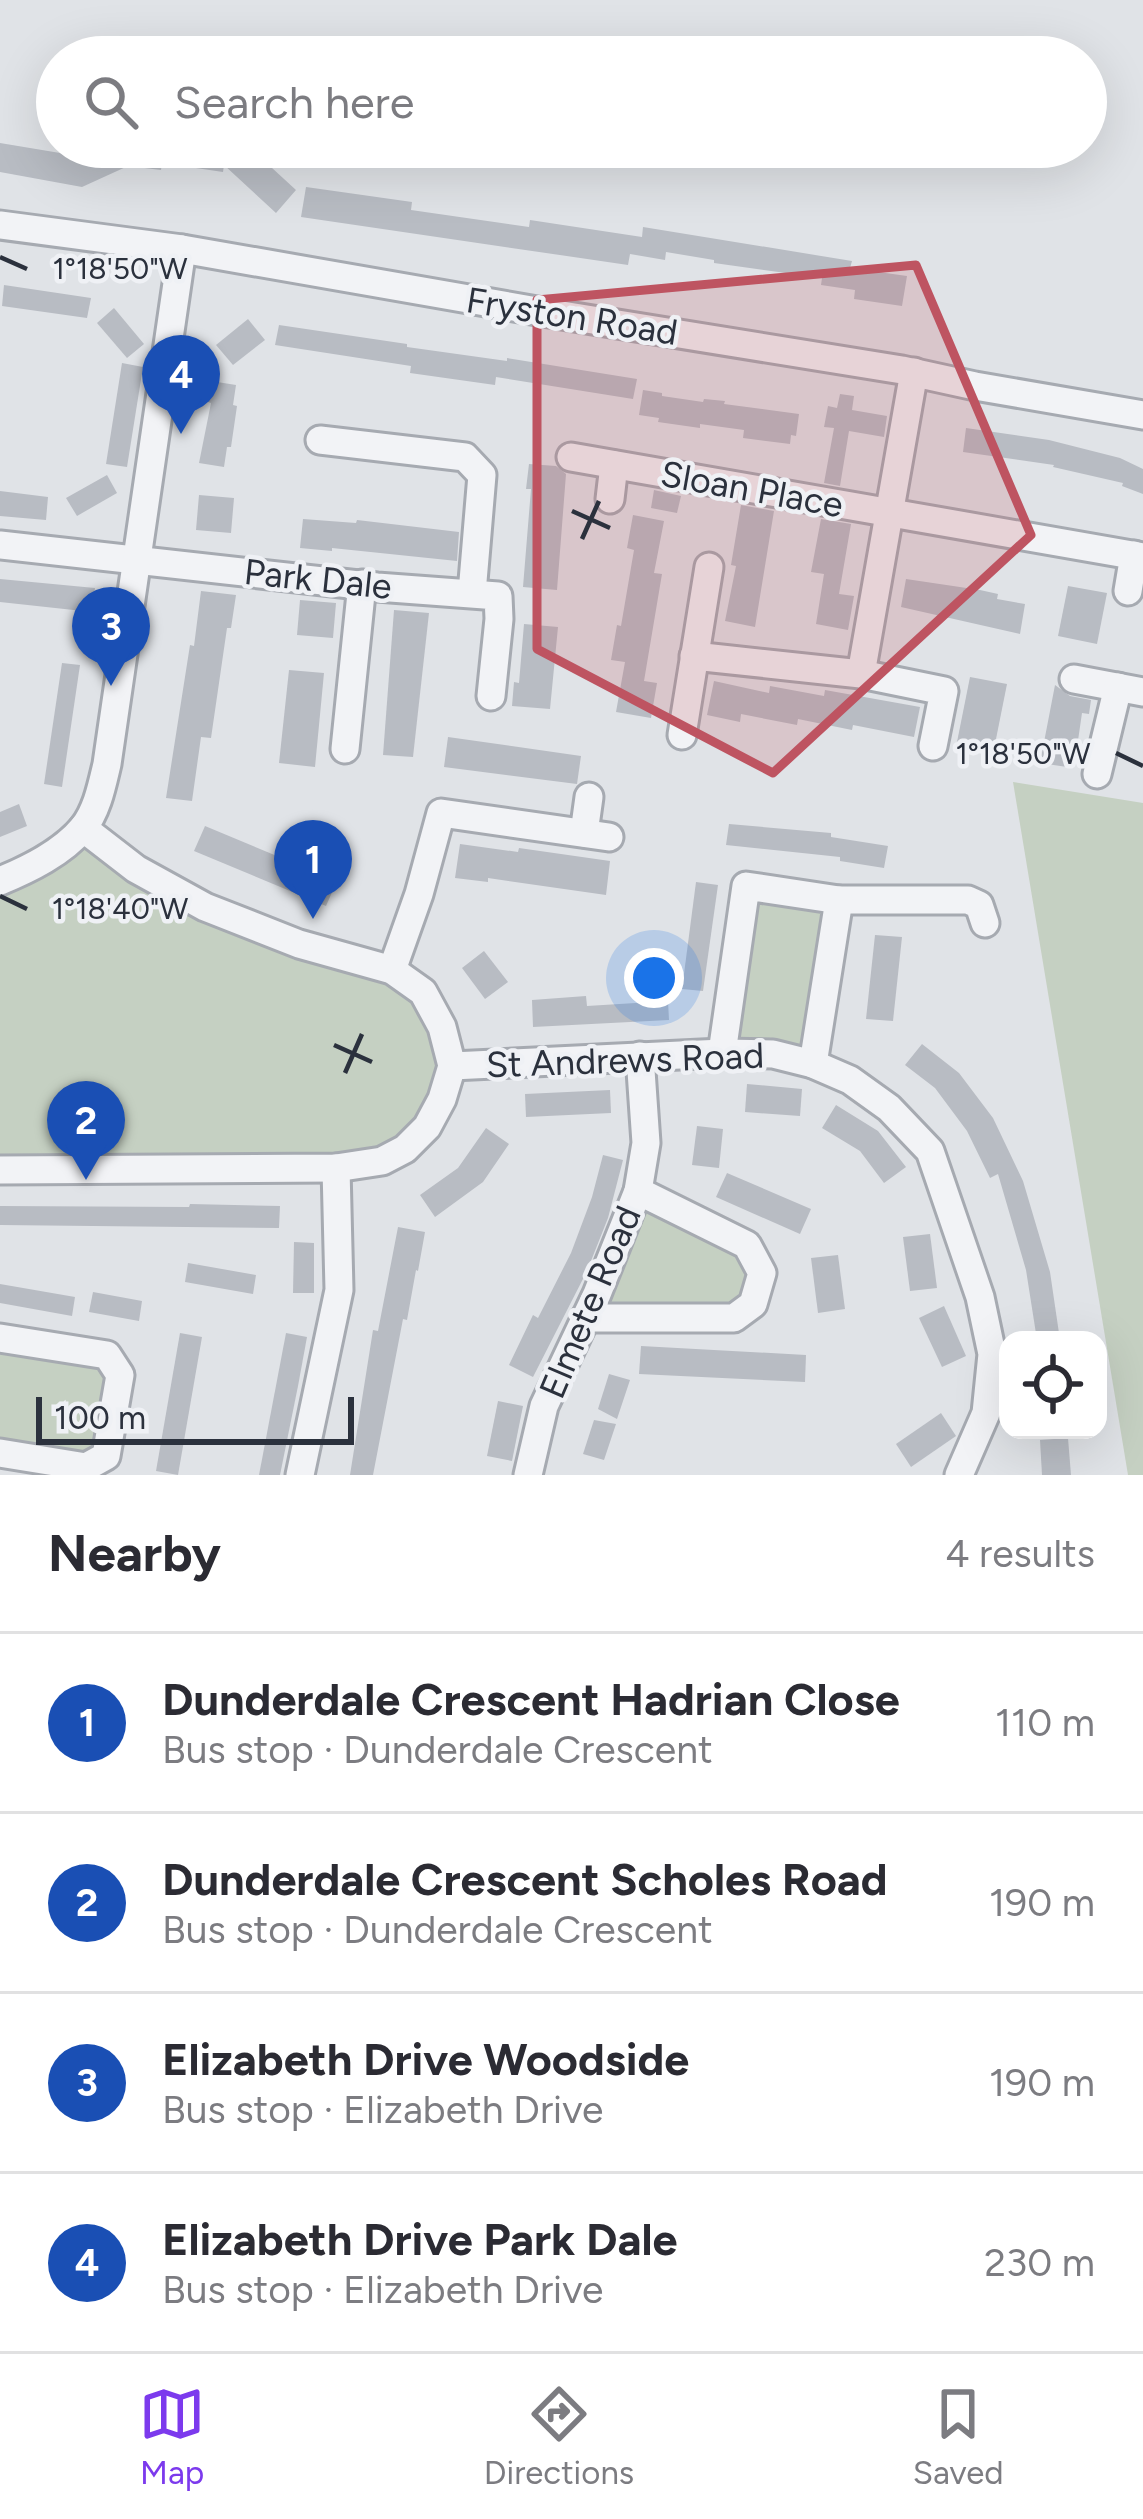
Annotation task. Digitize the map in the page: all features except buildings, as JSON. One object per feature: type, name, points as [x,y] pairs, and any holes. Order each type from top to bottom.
[{"type":"street","name":"Fryston Road","points":[[0,225],[182,249],[1143,415]]},
{"type":"street","points":[[0,881],[36,866],[83,828],[99,795],[182,249]]},
{"type":"street","name":"Sloan Place","points":[[861,674],[914,373]]},
{"type":"street","points":[[320,440],[465,457],[482,475],[485,595],[499,619],[490,696]]},
{"type":"street","name":"Sloan Place","points":[[571,457],[1138,556],[1128,591]]},
{"type":"street","name":"Sloan Place","points":[[610,499],[614,465]]},
{"type":"street","name":"Park Dale","points":[[0,545],[485,595]]},
{"type":"street","points":[[682,735],[709,566]]},
{"type":"street","points":[[345,749],[362,584]]},
{"type":"street","points":[[694,656],[861,674],[944,691],[933,746]]},
{"type":"street","points":[[1074,679],[1130,690],[1096,774]]},
{"type":"street","points":[[392,970],[441,813],[596,835],[589,797]]},
{"type":"street","points":[[0,1170],[336,1168],[382,1161],[405,1149],[427,1127],[452,1066],[442,1027],[423,992],[392,970],[299,944],[205,907],[136,868],[83,828]]},
{"type":"street","points":[[722,1053],[746,886],[839,900],[968,900],[979,905],[986,922]]},
{"type":"street","points":[[813,1064],[839,900]]},
{"type":"street","name":"St Andrews Road","points":[[452,1066],[773,1054],[850,1080],[890,1108],[930,1150],[980,1297],[992,1354],[986,1413],[959,1475]]},
{"type":"street","name":"Elmete Road","points":[[528,1475],[544,1406],[638,1191],[646,1143],[640,1056]]},
{"type":"street","points":[[300,1475],[339,1290],[336,1168]]},
{"type":"street","points":[[585,1318],[734,1318],[753,1304],[762,1273],[747,1245],[638,1191]]},
{"type":"street","points":[[0,1338],[107,1355],[120,1375],[106,1456],[86,1467],[0,1453]]},
{"type":"highlighted area","points":[[916,265],[1031,535],[773,773],[537,649],[537,300]]},
{"type":"green space","points":[[1013,782],[1143,803],[1143,1475],[1128,1475]]},
{"type":"green space","points":[[83,828],[136,869],[392,970],[442,1027],[442,1099],[382,1161],[0,1170],[0,881]]},
{"type":"green space","points":[[746,886],[839,900],[813,1064],[722,1053]]},
{"type":"green space","points":[[638,1191],[747,1245],[753,1304],[585,1318]]},
{"type":"green space","points":[[0,1338],[107,1355],[106,1456],[0,1453]]},
{"type":"place","name":"Elizabeth Drive Park Dale","points":[[181,434]]},
{"type":"place","name":"Elizabeth Drive Woodside","points":[[111,686]]},
{"type":"place","name":"Dunderdale Crescent Hadrian Close","points":[[313,919]]},
{"type":"place","name":"Dunderdale Crescent Scholes Road","points":[[86,1180]]}]
